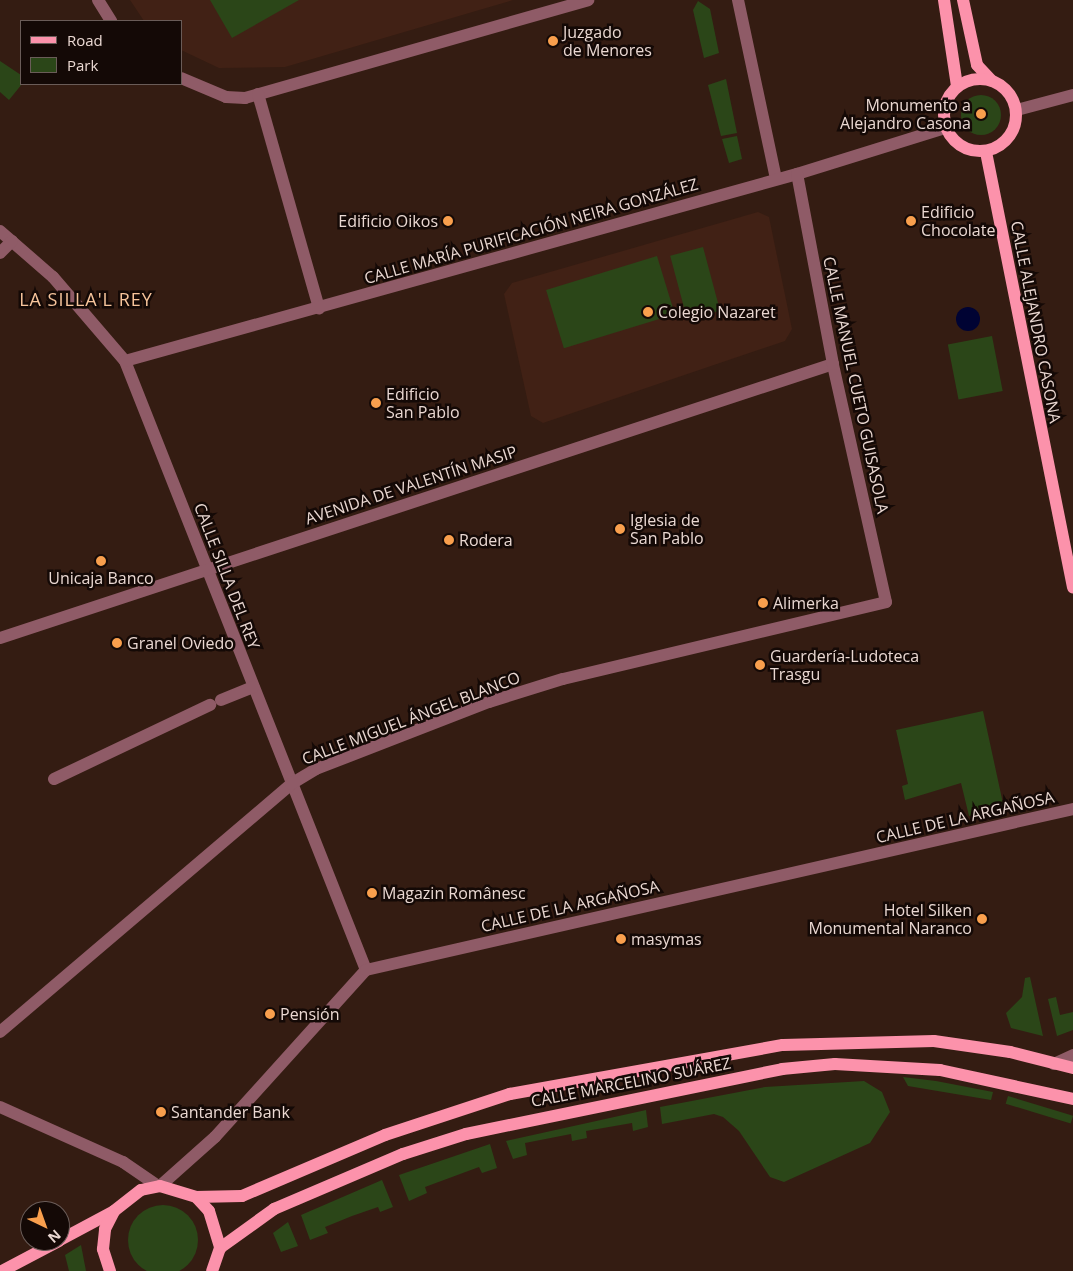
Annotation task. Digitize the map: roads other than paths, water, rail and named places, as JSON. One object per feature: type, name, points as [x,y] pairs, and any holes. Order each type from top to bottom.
[{"type":"main road","points":[[944,0],[957,86]]},
{"type":"main road","points":[[963,0],[977,66],[991,80],[1011,95],[1016,110],[1014,128],[1003,144],[986,152],[971,151],[955,143],[945,128],[943,110],[957,86],[972,79],[991,80]]},
{"type":"main road","name":"CALLE ALEJANDRO CASONA","points":[[986,152],[1073,587]]},
{"type":"main road","name":"CALLE MARCELINO SUÁREZ","points":[[159,1186],[196,1197],[242,1196],[384,1135],[510,1094],[783,1045],[934,1042],[1010,1052],[1073,1068]]},
{"type":"main road","name":"CALLE MARCELINO SUÁREZ","points":[[220,1248],[274,1209],[403,1154],[466,1134],[782,1069],[835,1064],[940,1070],[1073,1099]]},
{"type":"main road","points":[[70,1235],[114,1211],[133,1194],[159,1186]]},
{"type":"main road","points":[[196,1197],[209,1211],[220,1248],[214,1269]]},
{"type":"main road","points":[[110,1271],[103,1249],[105,1229],[114,1211]]},
{"type":"main road","points":[[2,1271],[40,1251]]},
{"type":"street","points":[[98,0],[110,20]]},
{"type":"street","points":[[182,78],[234,99],[258,94],[588,0]]},
{"type":"street","points":[[738,0],[776,179]]},
{"type":"street","points":[[258,94],[319,308]]},
{"type":"street","points":[[1016,110],[1073,95]]},
{"type":"street","name":"CALLE MARÍA PURIFICACIÓN NEIRA GONZÁLEZ","points":[[125,362],[797,174],[945,128]]},
{"type":"street","name":"CALLE MANUEL CUETO GUISASOLA","points":[[797,174],[833,364],[886,602]]},
{"type":"street","name":"CALLE SILLA DEL REY","points":[[0,231],[53,277],[125,362],[366,970]]},
{"type":"street","points":[[0,253],[12,242]]},
{"type":"street","name":"AVENIDA DE VALENTÍN MASIP","points":[[0,638],[833,364]]},
{"type":"street","name":"CALLE MIGUEL ÁNGEL BLANCO","points":[[0,1032],[291,784],[316,769],[498,699],[886,602]]},
{"type":"street","points":[[54,779],[253,687]]},
{"type":"street","name":"CALLE DE LA ARGAÑOSA","points":[[366,970],[1073,809]]},
{"type":"street","points":[[0,1107],[122,1162],[159,1186],[215,1137],[366,970]]},
{"type":"street","points":[[1054,1064],[1073,1055]]},
{"type":"place","name":"Juzgado de Menores","points":[[553,41]]},
{"type":"place","name":"Monumento a Alejandro Casona","points":[[981,114]]},
{"type":"place","name":"Edificio Oikos","points":[[448,221]]},
{"type":"place","name":"Edificio Chocolate","points":[[911,221]]},
{"type":"place","name":"Colegio Nazaret","points":[[648,312]]},
{"type":"place","name":"Edificio San Pablo","points":[[376,403]]},
{"type":"place","name":"Iglesia de San Pablo","points":[[620,529]]},
{"type":"place","name":"Rodera","points":[[449,540]]},
{"type":"place","name":"Unicaja Banco","points":[[101,561]]},
{"type":"place","name":"Alimerka","points":[[763,603]]},
{"type":"place","name":"Granel Oviedo","points":[[117,643]]},
{"type":"place","name":"Guardería-Ludoteca Trasgu","points":[[760,665]]},
{"type":"place","name":"Magazin Românesc","points":[[372,893]]},
{"type":"place","name":"Hotel Silken Monumental Naranco","points":[[982,919]]},
{"type":"place","name":"masymas","points":[[621,939]]},
{"type":"place","name":"Pensión","points":[[270,1014]]},
{"type":"place","name":"Santander Bank","points":[[161,1112]]},
{"type":"district","name":"LA SILLA'L REY","points":[[86,299]]}]
